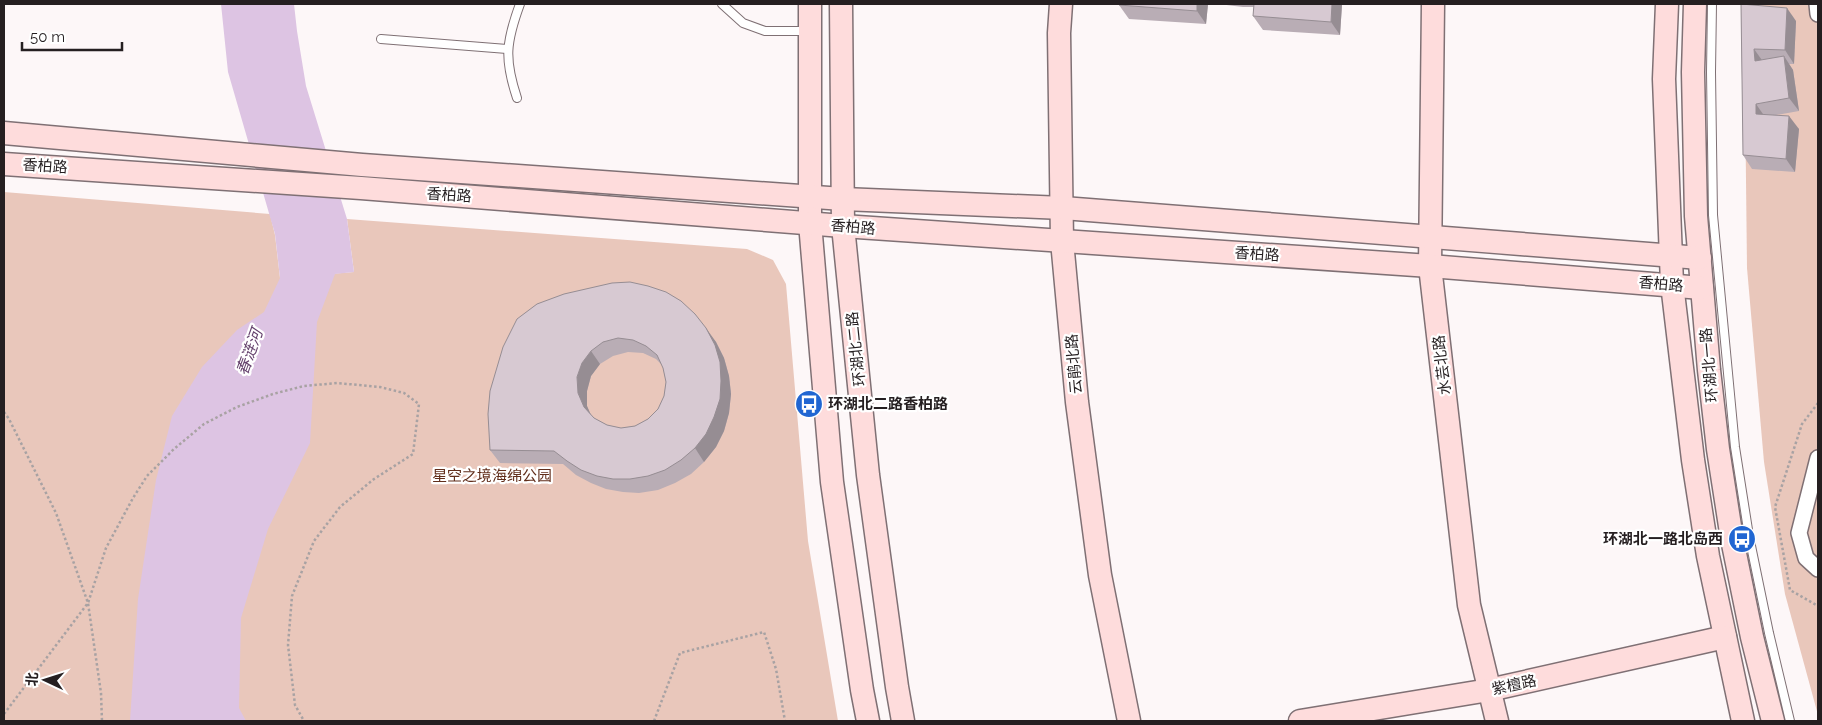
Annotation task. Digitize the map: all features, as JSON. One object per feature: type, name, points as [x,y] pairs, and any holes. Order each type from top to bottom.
[{"type":"main road","points":[[810,4],[810,223],[832,482],[868,721]]},
{"type":"main road","name":"环湖北二路","points":[[841,4],[843,226],[868,475],[896,687],[903,721]]},
{"type":"main road","name":"云鹃北路","points":[[1061,4],[1059,33],[1062,241],[1077,402],[1100,575],[1129,721]]},
{"type":"main road","name":"水芸北路","points":[[1433,4],[1430,266],[1469,605],[1497,721]]},
{"type":"main road","name":"环湖北一路","points":[[1667,4],[1664,79],[1672,284],[1693,460],[1708,556],[1743,721]]},
{"type":"main road","name":"环湖北一路","points":[[1695,4],[1696,216],[1710,380],[1732,539],[1752,637],[1772,721]]},
{"type":"main road","name":"香柏路","points":[[4,133],[362,165],[843,199],[1062,208],[1700,258]]},
{"type":"main road","name":"香柏路","points":[[4,164],[361,188],[843,226],[1430,266],[1672,284],[1702,288]]},
{"type":"main road","name":"紫檀路","points":[[1300,721],[1489,690],[1725,638]]},
{"type":"street","points":[[1817,4],[1818,14]]},
{"type":"street","points":[[1818,458],[1799,533],[1806,558],[1818,569]]},
{"type":"lane","points":[[516,98],[511,81],[507,49],[511,27],[520,4]]},
{"type":"lane","points":[[722,4],[743,23],[765,31],[810,31]]},
{"type":"lane","points":[[1712,4],[1713,215],[1734,437],[1749,536],[1790,721]]},
{"type":"lane","points":[[382,39],[507,49]]},
{"type":"path","points":[[4,714],[88,603],[106,548],[147,476],[174,449],[204,424],[236,407],[304,386],[337,383],[380,387],[404,393],[419,404],[413,454],[374,479],[340,507],[314,541],[292,596],[288,645],[295,706],[304,721]]},
{"type":"path","points":[[4,412],[56,512],[88,603],[101,693],[102,721]]},
{"type":"path","points":[[654,721],[680,653],[764,632],[776,670],[785,721]]},
{"type":"green space","points":[[1744,4],[1818,4],[1818,715],[1785,594],[1764,462],[1747,268]]},
{"type":"green space","name":"星空之境海绵公园","points":[[4,192],[270,214],[275,235],[280,278],[354,272],[347,219],[747,249],[773,260],[786,284],[808,541],[838,721],[4,721]]},
{"type":"water","name":"春涟河","points":[[221,4],[294,4],[306,86],[347,219],[354,272],[335,274],[317,322],[310,443],[268,529],[241,618],[239,708],[246,721],[130,721],[138,599],[156,480],[172,416],[202,367],[237,330],[264,312],[280,278],[275,234],[228,72]]},
{"type":"building","points":[[1197,4],[1197,11],[1119,5]]},
{"type":"building","points":[[1254,4],[1332,4],[1331,22],[1253,16]]},
{"type":"building","points":[[1741,4],[1787,8],[1785,50],[1754,49],[1755,61],[1784,56],[1789,98],[1756,104],[1756,114],[1789,116],[1786,159],[1743,155]]},
{"type":"building","points":[[630,282],[666,292],[681,301],[706,328],[715,345],[720,362],[721,381],[720,399],[706,434],[695,448],[665,470],[648,476],[630,479],[613,479],[597,476],[581,470],[554,451],[490,450],[488,414],[490,391],[503,347],[517,319],[537,304],[564,294],[612,283]],"holes":[[[618,338],[633,340],[646,346],[657,355],[663,368],[666,382],[664,396],[658,409],[648,419],[635,426],[621,428],[607,425],[594,418],[584,407],[578,393],[577,377],[582,363],[591,351],[603,342]]]},
{"type":"place","name":"环湖北二路香柏路","points":[[809,404]]},
{"type":"place","name":"环湖北一路北岛西","points":[[1742,539]]}]
